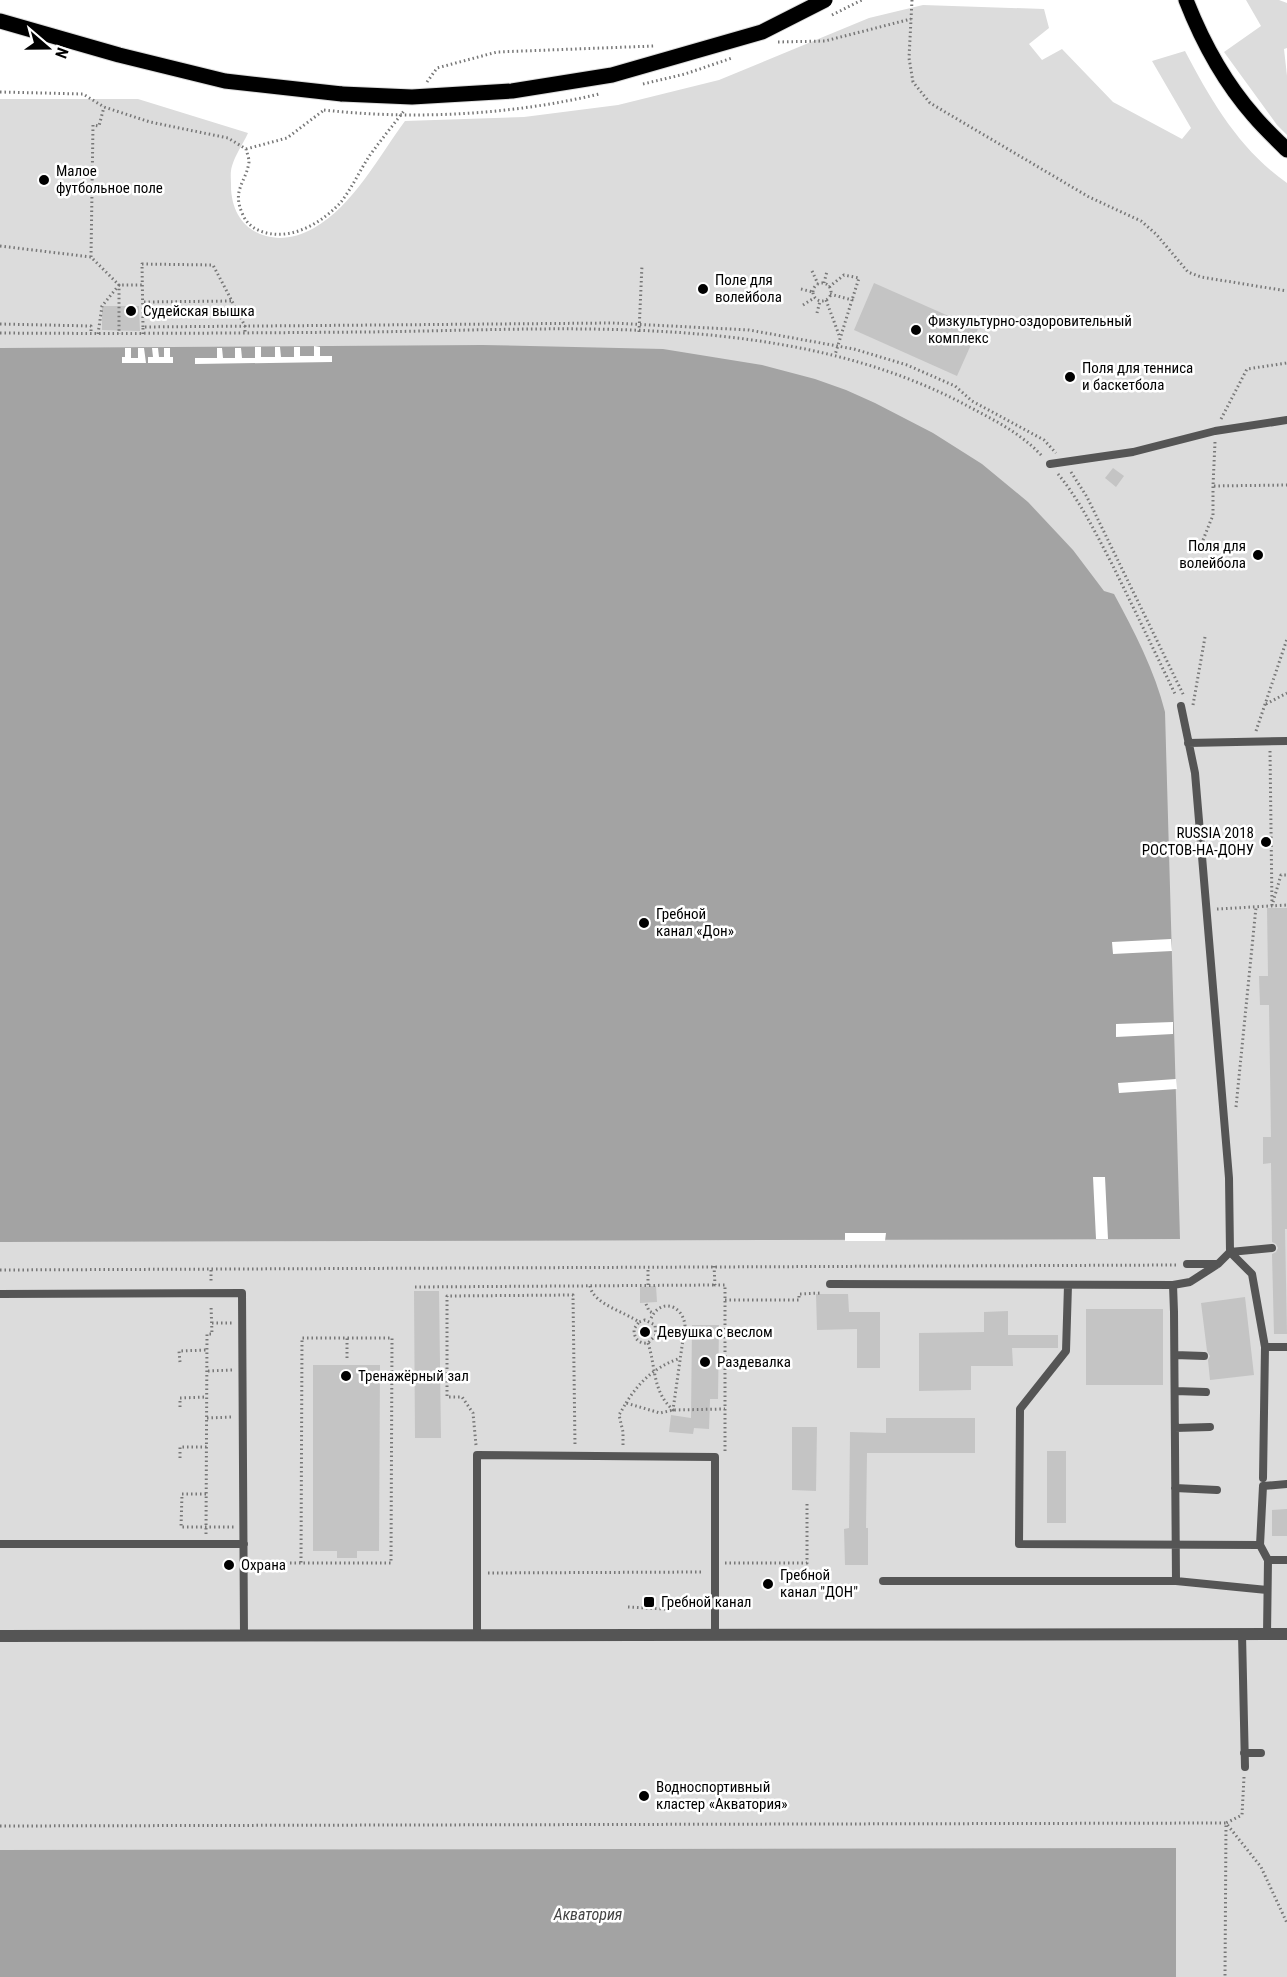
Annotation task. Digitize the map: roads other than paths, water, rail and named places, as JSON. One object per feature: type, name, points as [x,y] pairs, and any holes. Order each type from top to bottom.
[{"type":"main road","points":[[0,21],[119,55],[225,81],[342,94],[412,97],[512,91],[612,75],[762,32],[825,0]]},
{"type":"main road","points":[[1186,0],[1223,74],[1254,116],[1287,150]]},
{"type":"street","points":[[0,1636],[1287,1634]]},
{"type":"lane","points":[[1050,464],[1133,452],[1215,431],[1287,420]]},
{"type":"lane","points":[[1188,706],[1188,743],[1195,773],[1229,1178],[1230,1252],[1252,1274],[1265,1347],[1263,1478]]},
{"type":"lane","points":[[1188,743],[1287,741]]},
{"type":"lane","points":[[830,1284],[1173,1285],[1190,1282],[1218,1264],[1230,1252],[1272,1248]]},
{"type":"lane","points":[[1187,1264],[1218,1264]]},
{"type":"lane","points":[[1068,1285],[1066,1351],[1020,1409],[1019,1544],[1260,1545]]},
{"type":"lane","points":[[1173,1285],[1176,1581]]},
{"type":"lane","points":[[0,1294],[242,1293],[244,1636]]},
{"type":"lane","points":[[1265,1347],[1287,1347]]},
{"type":"lane","points":[[1174,1355],[1204,1356]]},
{"type":"lane","points":[[1174,1391],[1206,1392]]},
{"type":"lane","points":[[1175,1428],[1210,1427]]},
{"type":"lane","points":[[477,1635],[477,1455],[715,1457],[715,1635]]},
{"type":"lane","points":[[1267,1634],[1268,1560],[1260,1545],[1263,1486],[1287,1484]]},
{"type":"lane","points":[[1175,1488],[1217,1490]]},
{"type":"lane","points":[[0,1544],[244,1544]]},
{"type":"lane","points":[[1268,1560],[1287,1560]]},
{"type":"lane","points":[[883,1581],[1176,1581],[1267,1590]]},
{"type":"lane","points":[[1242,1634],[1245,1767]]},
{"type":"lane","points":[[1244,1753],[1261,1753]]},
{"type":"water","name":"Гребной канал «Дон»","points":[[482,345],[663,349],[762,365],[846,390],[933,433],[982,464],[1028,502],[1073,550],[1104,591],[1114,594],[1150,666],[1165,712],[1180,1239],[0,1242],[0,348]]},
{"type":"water","name":"Акватория","points":[[1176,1848],[1176,1977],[0,1977],[0,1850]]},
{"type":"place","name":"Малое футбольное поле","points":[[44,180]]},
{"type":"place","name":"Поле для волейбола","points":[[703,289]]},
{"type":"place","name":"Судейская вышка","points":[[131,311]]},
{"type":"place","name":"Физкультурно-оздоровительный комплекс","points":[[916,330]]},
{"type":"place","name":"Поля для тенниса и баскетбола","points":[[1070,377]]},
{"type":"place","name":"Поля для волейбола","points":[[1258,555]]},
{"type":"place","name":"RUSSIA 2018 РОСТОВ-НА-ДОНУ","points":[[1266,842]]},
{"type":"place","name":"Гребной канал «Дон»","points":[[644,923]]},
{"type":"place","name":"Девушка с веслом","points":[[645,1332]]},
{"type":"place","name":"Раздевалка","points":[[705,1362]]},
{"type":"place","name":"Тренажёрный зал","points":[[346,1376]]},
{"type":"place","name":"Охрана","points":[[229,1565]]},
{"type":"place","name":"Гребной канал \"ДОН\"","points":[[768,1584]]},
{"type":"place","name":"Гребной канал","points":[[649,1602]]},
{"type":"place","name":"Водноспортивный кластер «Акватория»","points":[[644,1796]]}]
